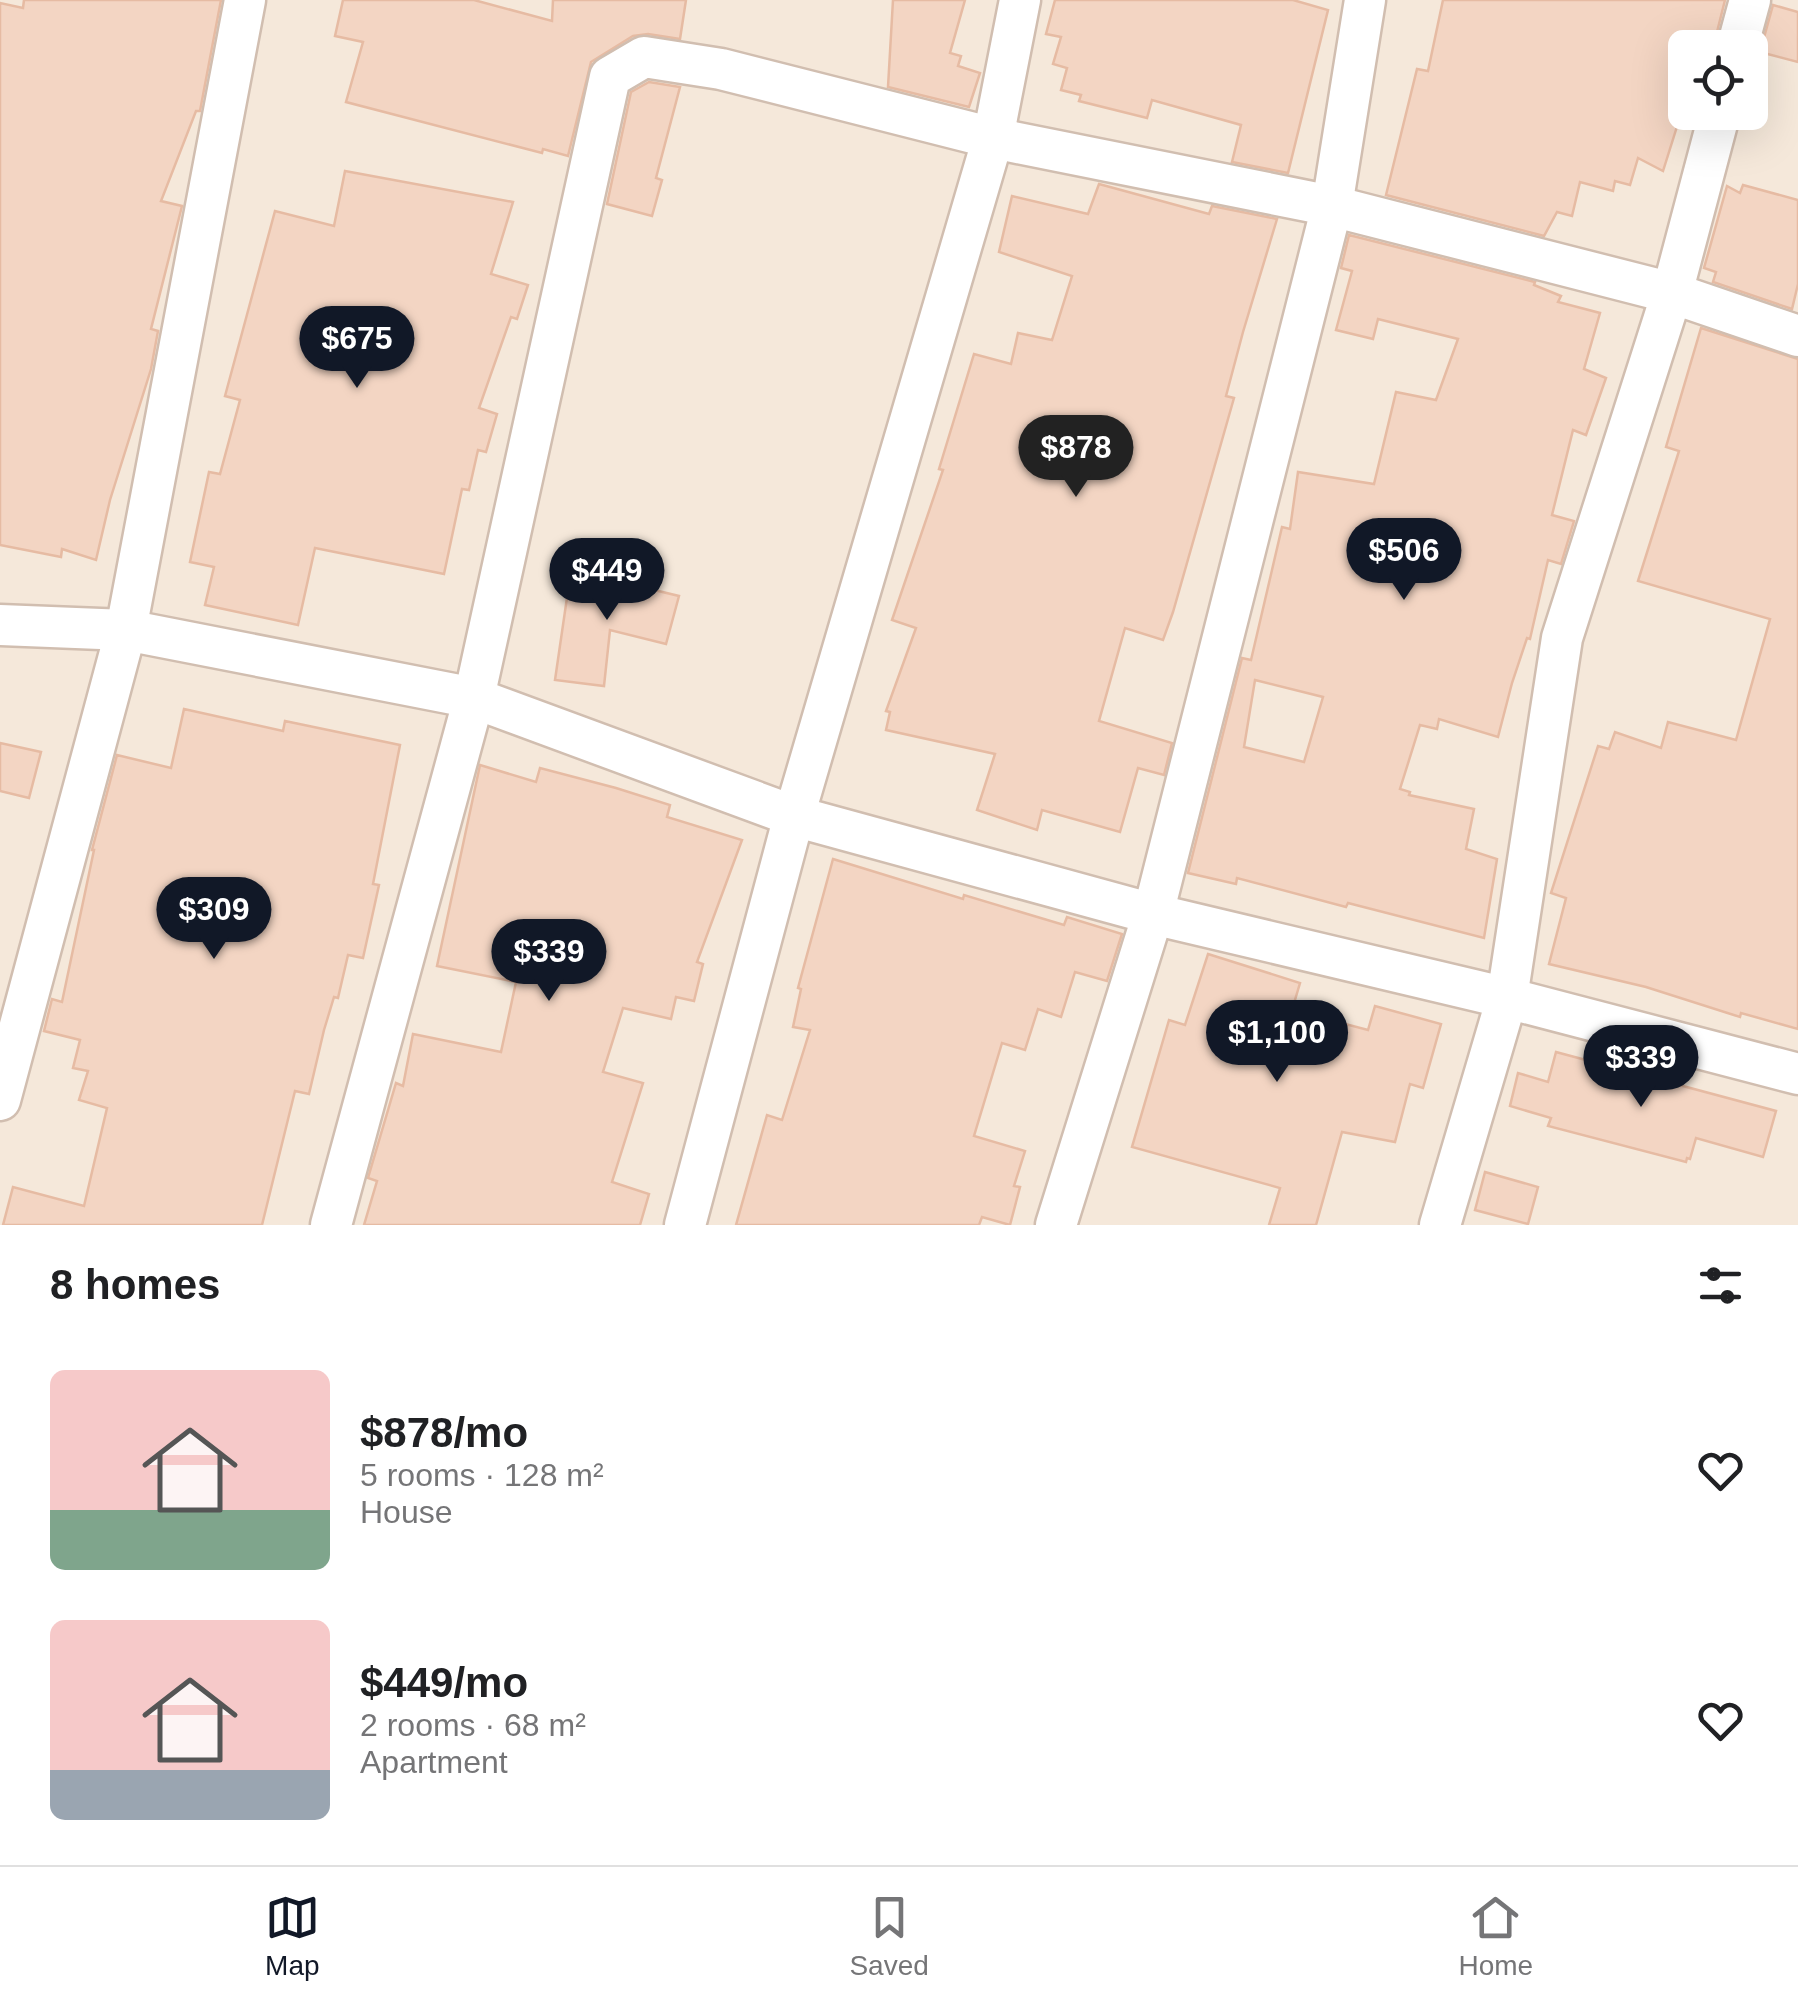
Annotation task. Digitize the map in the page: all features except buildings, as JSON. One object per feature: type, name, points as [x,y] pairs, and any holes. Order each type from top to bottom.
[{"type":"street","points":[[0,1100],[126,630],[246,0]]},
{"type":"street","points":[[685,1225],[794,816],[993,138],[1020,0]]},
{"type":"street","points":[[1056,1225],[1152,914],[1332,206],[1365,0]]},
{"type":"street","points":[[1742,30],[1750,0]]},
{"type":"street","points":[[330,1225],[474,698],[610,77],[644,57],[721,69],[993,138],[1332,206],[1672,293],[1798,336]]},
{"type":"street","points":[[1440,1225],[1507,998],[1562,638],[1672,293],[1715,130]]},
{"type":"street","points":[[0,625],[126,630],[474,698],[794,816],[1152,914],[1507,998],[1798,1074]]},
{"type":"shaded area","points":[[0,0],[1798,0],[1798,1225],[0,1225]]}]
